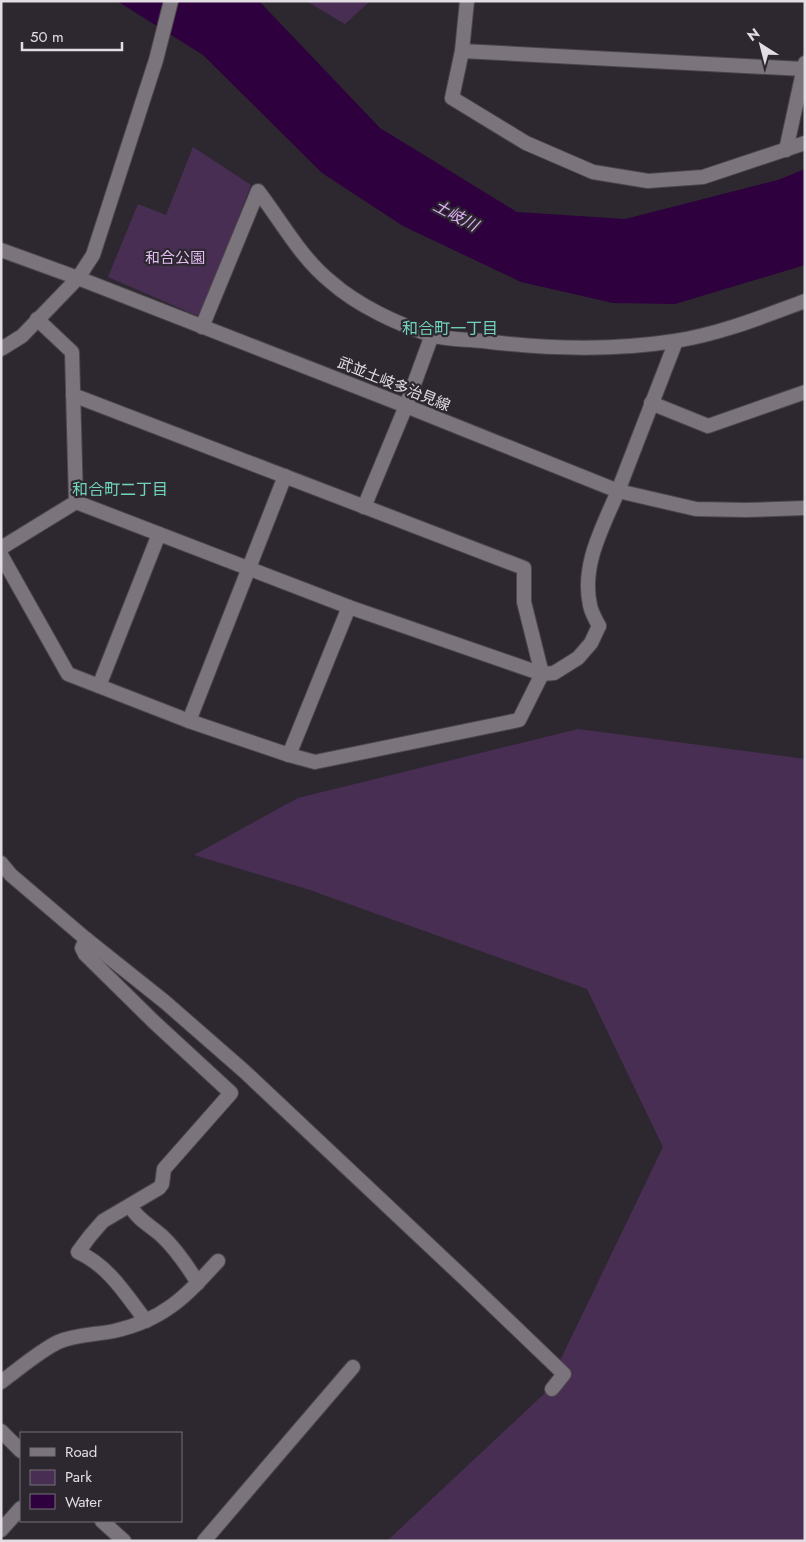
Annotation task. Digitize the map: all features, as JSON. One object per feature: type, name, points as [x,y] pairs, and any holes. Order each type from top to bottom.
[{"type":"street","points":[[1,349],[22,336],[78,278],[93,255],[156,60],[171,1]]},
{"type":"street","points":[[468,1],[462,51],[452,98],[526,143],[593,172],[648,181],[703,177],[805,143]]},
{"type":"street","points":[[462,51],[804,66],[786,150]]},
{"type":"street","points":[[202,327],[258,191],[300,252],[331,283],[378,314],[432,335],[533,347],[601,349],[676,341],[738,327],[805,301]]},
{"type":"street","name":"武並土岐多治見線","points":[[1,250],[78,278],[406,406],[618,491],[696,509],[805,508]]},
{"type":"street","points":[[37,319],[72,352],[76,502]]},
{"type":"street","points":[[364,507],[406,406],[432,335]]},
{"type":"street","points":[[76,502],[349,607],[542,674],[554,673],[578,658],[591,642],[598,626],[590,607],[587,586],[589,564],[676,341]]},
{"type":"street","points":[[651,403],[708,426],[805,392]]},
{"type":"street","points":[[1,555],[68,674],[189,721],[315,762],[519,720],[542,674],[524,602],[524,568],[73,395]]},
{"type":"street","points":[[189,721],[284,476]]},
{"type":"street","points":[[1,548],[76,502]]},
{"type":"street","points":[[99,686],[159,534]]},
{"type":"street","points":[[289,755],[349,607]]},
{"type":"street","points":[[1,863],[11,875],[86,940],[165,1002],[244,1071],[528,1339],[564,1374],[552,1388]]},
{"type":"street","points":[[86,940],[82,948],[85,954],[153,1021],[231,1093],[164,1170],[162,1184],[159,1188],[103,1221],[97,1226],[78,1252],[90,1258],[109,1273],[146,1320]]},
{"type":"street","points":[[130,1206],[134,1213],[163,1237],[189,1268],[198,1283]]},
{"type":"street","points":[[1,1382],[58,1342],[76,1336],[116,1330],[162,1313],[173,1306],[218,1262]]},
{"type":"street","points":[[204,1541],[353,1367]]},
{"type":"street","points":[[1,1431],[20,1450]]},
{"type":"street","points":[[1,1530],[20,1509]]},
{"type":"street","points":[[108,1523],[124,1541]]},
{"type":"green space","points":[[306,1],[370,1],[345,24]]},
{"type":"green space","name":"和合公園","points":[[193,147],[251,185],[200,317],[108,277],[138,204],[166,215]]},
{"type":"green space","points":[[578,729],[805,759],[805,1541],[387,1541],[544,1394],[663,1147],[587,989],[307,889],[194,855],[298,798]]},
{"type":"water","name":"土岐川","points":[[117,1],[259,1],[380,128],[517,212],[625,219],[778,180],[805,169],[805,265],[675,304],[613,303],[521,282],[403,226],[322,173],[203,55]]},
{"type":"district","name":"和合町一丁目","points":[[450,328]]},
{"type":"district","name":"和合町二丁目","points":[[120,489]]}]
